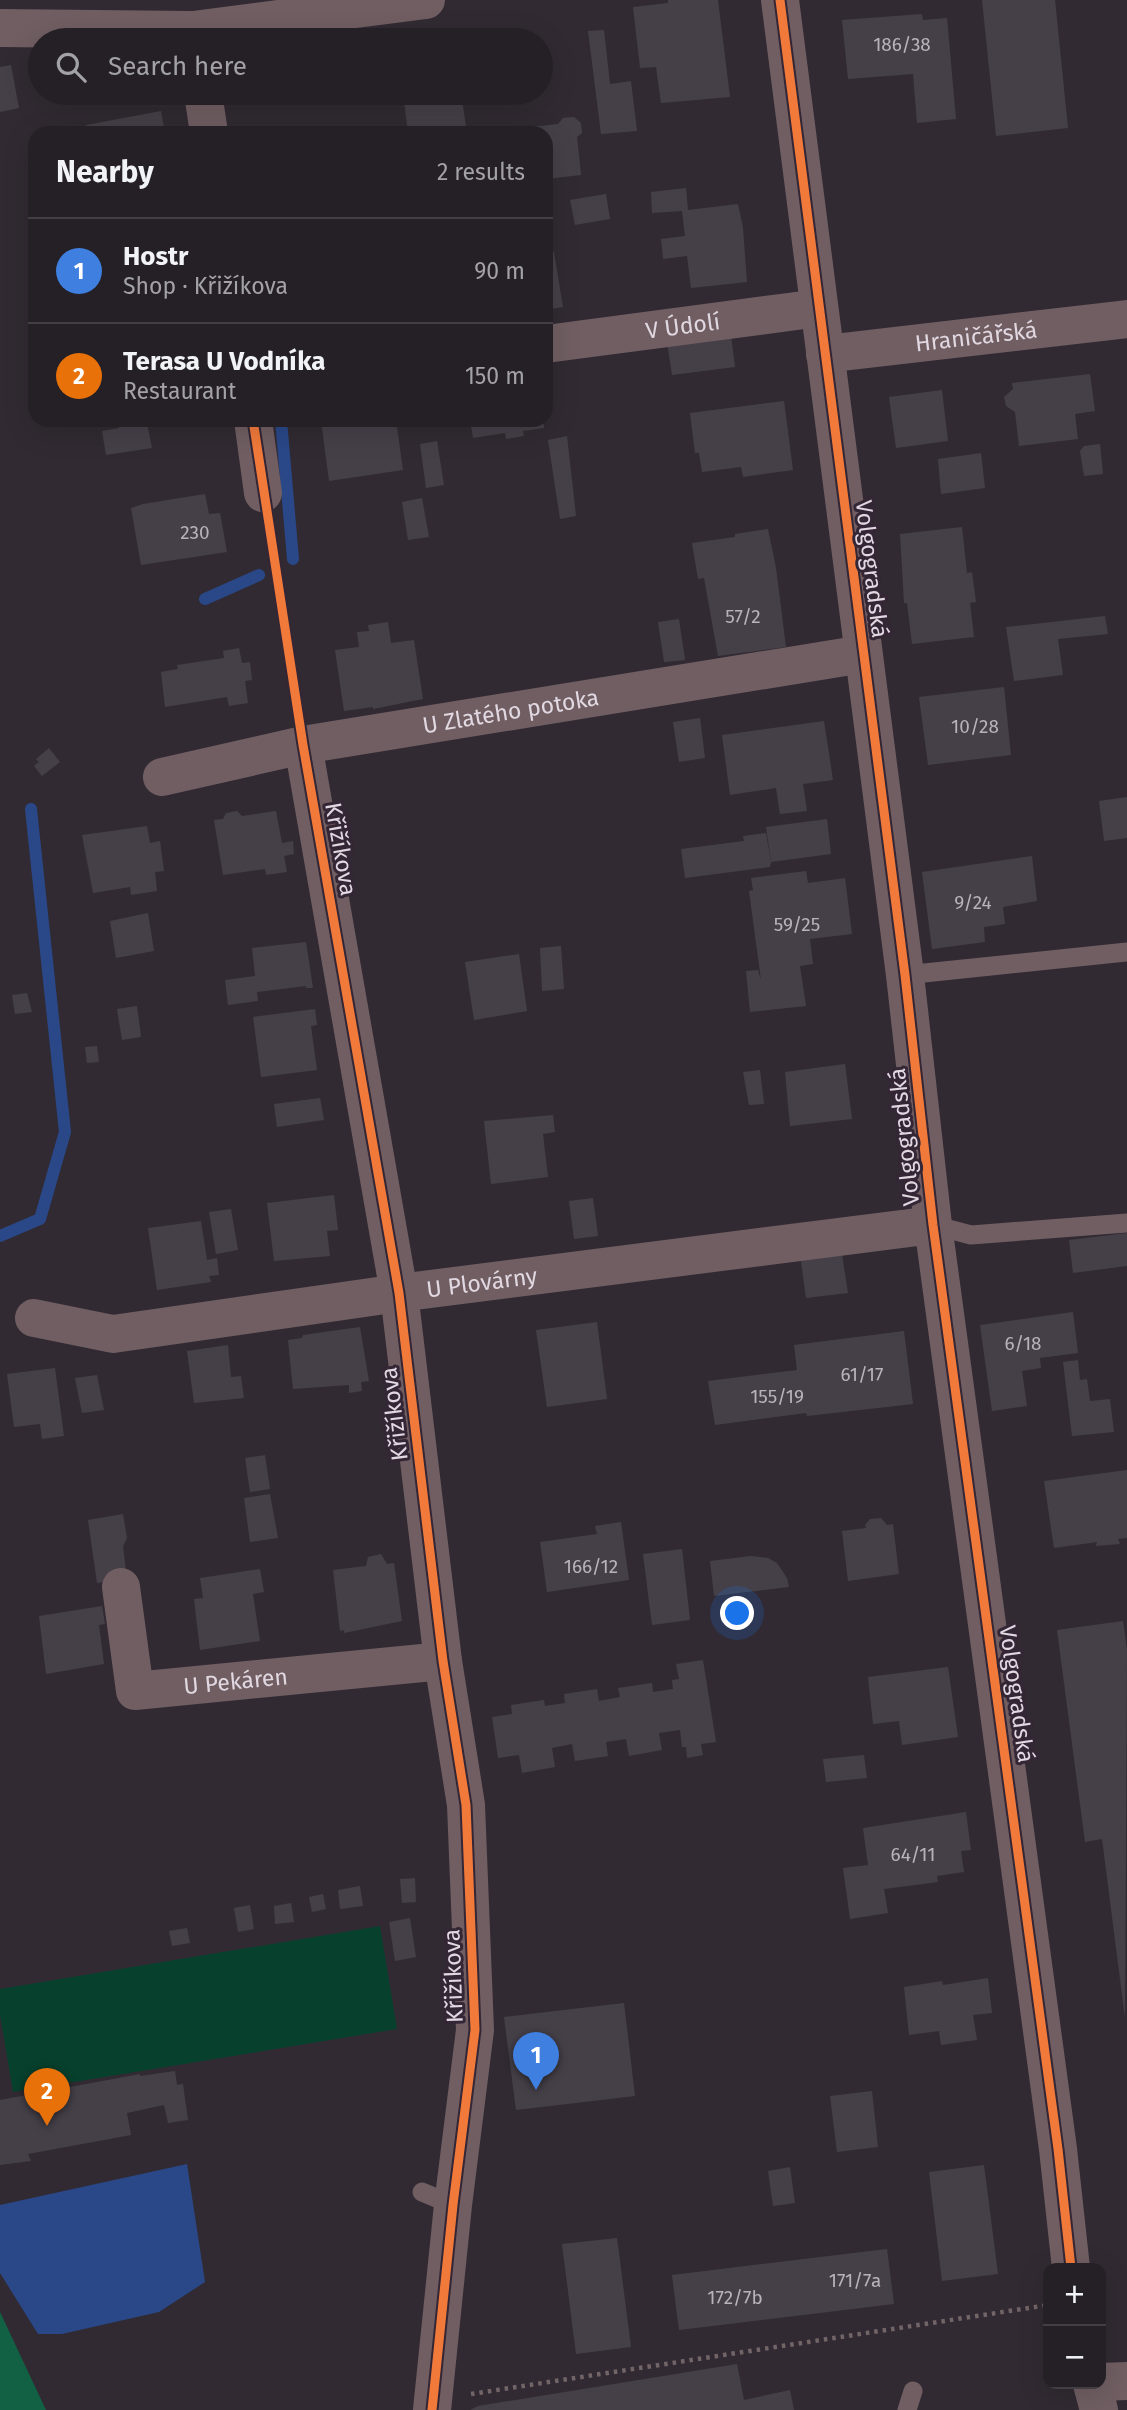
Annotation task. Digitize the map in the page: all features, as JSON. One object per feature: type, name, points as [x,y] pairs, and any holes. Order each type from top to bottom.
[{"type":"street","points":[[0,28],[193,23],[426,0]]},
{"type":"street","name":"Volgogradská","points":[[780,0],[905,975],[933,1225],[1056,2135],[1070,2263]]},
{"type":"street","points":[[205,105],[208,126]]},
{"type":"street","name":"V Údolí","points":[[553,343],[819,308]]},
{"type":"street","name":"Hraničářská","points":[[825,354],[1127,319]]},
{"type":"street","points":[[254,427],[263,493]]},
{"type":"street","name":"U Zlatého potoka","points":[[162,776],[303,745],[863,654]]},
{"type":"street","name":"Křižíkova","points":[[303,745],[399,1293],[443,1661],[466,1805],[475,2029],[437,2199],[433,2405]]},
{"type":"street","name":"U Plovárny","points":[[34,1318],[113,1334],[399,1293],[933,1225]]},
{"type":"street","name":"U Pekáren","points":[[121,1587],[135,1691],[443,1661]]},
{"type":"street","points":[[1106,2382],[1127,2381]]},
{"type":"street","points":[[1094,2389],[1099,2410]]},
{"type":"lane","points":[[905,975],[1127,952]]},
{"type":"lane","points":[[933,1225],[971,1236],[1127,1223]]},
{"type":"path","points":[[263,493],[303,745]]},
{"type":"path","points":[[433,2405],[1043,2306]]},
{"type":"green space","points":[[380,1926],[397,2029],[13,2092],[0,2015],[0,1989]]},
{"type":"green space","points":[[0,2312],[46,2410],[0,2410]]},
{"type":"water","points":[[187,2164],[205,2282],[159,2312],[62,2334],[38,2334],[0,2273],[0,2205]]},
{"type":"building","points":[[668,0],[718,0],[730,97],[661,103],[656,67],[640,68],[633,7],[668,3]]},
{"type":"building","points":[[982,0],[1055,0],[1068,128],[996,136]]},
{"type":"building","points":[[922,14],[923,20],[947,18],[956,119],[917,123],[913,74],[848,79],[842,20]]},
{"type":"building","points":[[604,30],[610,84],[631,81],[637,131],[601,134],[588,31]]},
{"type":"building","points":[[11,65],[19,108],[0,112],[0,67]]},
{"type":"building","points":[[404,105],[463,105],[466,126],[407,126]]},
{"type":"building","points":[[161,111],[164,126],[86,126]]},
{"type":"building","points":[[574,117],[581,123],[582,133],[577,137],[581,175],[553,178],[553,126],[540,126],[558,124],[563,118]]},
{"type":"building","points":[[686,188],[688,210],[738,204],[743,228],[747,282],[691,288],[687,256],[663,259],[661,239],[685,236],[682,211],[652,213],[651,192]]},
{"type":"building","points":[[606,194],[610,219],[575,225],[570,200]]},
{"type":"building","points":[[553,252],[563,307],[553,309]]},
{"type":"building","points":[[730,328],[735,367],[672,375],[666,335]]},
{"type":"building","points":[[1090,374],[1095,411],[1075,414],[1078,439],[1019,446],[1015,412],[1006,406],[1004,397],[1013,389],[1012,383]]},
{"type":"building","points":[[942,390],[948,441],[896,448],[889,397]]},
{"type":"building","points":[[784,401],[793,470],[743,477],[741,467],[702,472],[699,453],[695,453],[690,413]]},
{"type":"building","points":[[148,427],[152,448],[106,455],[102,431]]},
{"type":"building","points":[[322,427],[397,427],[403,470],[329,481]]},
{"type":"building","points":[[471,427],[544,427],[523,431],[524,436],[506,439],[505,433],[473,438]]},
{"type":"building","points":[[567,436],[576,516],[560,519],[548,440]]},
{"type":"building","points":[[437,441],[444,485],[426,488],[420,444]]},
{"type":"building","points":[[1100,444],[1103,474],[1084,476],[1080,451],[1084,446]]},
{"type":"building","points":[[981,453],[985,488],[941,494],[938,459]]},
{"type":"building","points":[[205,494],[209,514],[220,513],[227,552],[141,565],[131,508]]},
{"type":"building","points":[[422,498],[429,537],[408,540],[402,502]]},
{"type":"building","points":[[962,527],[967,573],[972,572],[976,602],[970,603],[974,637],[912,644],[907,603],[904,603],[900,534]]},
{"type":"building","points":[[768,529],[786,647],[718,656],[704,578],[698,579],[692,543]]},
{"type":"building","points":[[1105,616],[1108,634],[1058,639],[1063,675],[1014,681],[1006,627]]},
{"type":"building","points":[[679,619],[685,660],[664,662],[658,622]]},
{"type":"building","points":[[388,622],[391,643],[414,640],[423,699],[373,709],[344,711],[335,650],[359,647],[357,632],[369,631],[368,625]]},
{"type":"building","points":[[239,648],[242,663],[250,662],[252,680],[245,681],[248,703],[229,706],[227,697],[165,707],[161,672],[178,669],[177,665],[224,658],[223,651]]},
{"type":"building","points":[[1004,687],[1011,755],[928,765],[919,697]]},
{"type":"building","points":[[700,718],[705,758],[679,762],[673,722]]},
{"type":"building","points":[[824,721],[833,780],[803,784],[807,811],[780,814],[776,788],[730,795],[722,735]]},
{"type":"building","points":[[49,748],[60,762],[42,776],[34,766],[39,762],[36,759]]},
{"type":"building","points":[[1127,797],[1127,838],[1104,841],[1099,801]]},
{"type":"building","points":[[237,811],[242,816],[276,811],[282,843],[293,841],[294,854],[284,856],[287,872],[266,875],[265,869],[223,875],[214,820],[223,819],[226,813]]},
{"type":"building","points":[[827,819],[831,854],[771,862],[766,827]]},
{"type":"building","points":[[147,826],[150,843],[160,841],[164,871],[155,872],[157,891],[131,895],[130,887],[93,893],[82,835]]},
{"type":"building","points":[[766,833],[770,867],[685,878],[681,849],[744,841],[743,836]]},
{"type":"building","points":[[1032,856],[1037,901],[1003,907],[1005,924],[984,927],[985,942],[932,949],[922,872]]},
{"type":"building","points":[[806,871],[808,883],[845,878],[852,934],[810,939],[813,964],[800,966],[806,1006],[750,1012],[746,971],[758,970],[761,980],[749,891],[753,890],[751,878]]},
{"type":"building","points":[[148,913],[154,951],[116,958],[110,921]]},
{"type":"building","points":[[306,942],[313,988],[306,986],[257,992],[258,1001],[228,1005],[225,980],[255,976],[252,948]]},
{"type":"building","points":[[561,946],[564,989],[542,991],[540,948]]},
{"type":"building","points":[[519,954],[527,1011],[474,1020],[465,962]]},
{"type":"building","points":[[27,993],[32,1012],[15,1014],[12,995]]},
{"type":"building","points":[[137,1006],[141,1037],[122,1040],[117,1009]]},
{"type":"building","points":[[315,1009],[317,1025],[311,1026],[317,1070],[261,1077],[253,1017]]},
{"type":"building","points":[[97,1046],[99,1062],[87,1063],[85,1047]]},
{"type":"building","points":[[845,1064],[852,1119],[790,1126],[785,1072]]},
{"type":"building","points":[[760,1070],[764,1104],[749,1105],[743,1072]]},
{"type":"building","points":[[320,1098],[324,1120],[277,1127],[274,1104]]},
{"type":"building","points":[[553,1115],[555,1132],[543,1134],[548,1177],[491,1184],[484,1121]]},
{"type":"building","points":[[334,1195],[338,1230],[327,1231],[330,1256],[274,1261],[267,1203]]},
{"type":"building","points":[[593,1198],[598,1236],[574,1239],[569,1201]]},
{"type":"building","points":[[231,1209],[238,1250],[216,1254],[209,1212]]},
{"type":"building","points":[[201,1221],[207,1260],[217,1258],[219,1275],[209,1276],[211,1282],[157,1290],[148,1228]]},
{"type":"building","points":[[1127,1233],[1127,1266],[1073,1273],[1069,1240]]},
{"type":"building","points":[[840,1242],[848,1293],[806,1298],[799,1247]]},
{"type":"building","points":[[1073,1312],[1078,1353],[1040,1358],[1041,1368],[1022,1371],[1027,1406],[992,1411],[980,1325]]},
{"type":"building","points":[[597,1322],[607,1399],[547,1407],[536,1330]]},
{"type":"building","points":[[360,1327],[369,1381],[361,1382],[362,1391],[349,1393],[349,1385],[293,1389],[288,1340],[302,1338],[303,1335]]},
{"type":"building","points":[[904,1331],[913,1404],[807,1416],[806,1413],[715,1425],[708,1381],[797,1370],[794,1345]]},
{"type":"building","points":[[228,1345],[231,1377],[241,1376],[244,1398],[194,1403],[187,1351]]},
{"type":"building","points":[[1078,1360],[1080,1380],[1087,1379],[1090,1401],[1110,1399],[1114,1432],[1072,1436],[1063,1362]]},
{"type":"building","points":[[55,1368],[64,1436],[42,1439],[40,1424],[14,1427],[7,1374]]},
{"type":"building","points":[[97,1375],[104,1410],[82,1413],[75,1378]]},
{"type":"building","points":[[265,1455],[270,1489],[250,1492],[245,1458]]},
{"type":"building","points":[[1127,1470],[1127,1538],[1118,1539],[1120,1544],[1096,1546],[1097,1542],[1054,1548],[1044,1481]]},
{"type":"building","points":[[270,1494],[278,1538],[250,1542],[244,1498]]},
{"type":"building","points":[[123,1514],[127,1538],[123,1546],[127,1579],[97,1583],[88,1520]]},
{"type":"building","points":[[881,1518],[887,1525],[893,1524],[899,1574],[848,1581],[842,1531],[866,1528],[865,1525],[870,1519]]},
{"type":"building","points":[[621,1522],[629,1580],[547,1592],[540,1542],[597,1534],[595,1526]]},
{"type":"building","points":[[682,1549],[690,1620],[652,1625],[643,1554]]},
{"type":"building","points":[[381,1554],[387,1564],[394,1563],[402,1621],[344,1633],[344,1630],[340,1631],[333,1570],[366,1566],[368,1557]]},
{"type":"building","points":[[751,1556],[768,1558],[777,1563],[787,1578],[789,1587],[714,1596],[710,1561]]},
{"type":"building","points":[[260,1569],[264,1592],[253,1594],[260,1641],[200,1650],[194,1599],[203,1598],[200,1578]]},
{"type":"building","points":[[102,1606],[105,1624],[99,1625],[104,1664],[46,1674],[39,1616]]},
{"type":"building","points":[[1123,1621],[1127,1650],[1125,2018],[1102,1839],[1085,1842],[1057,1630]]},
{"type":"building","points":[[703,1660],[716,1742],[701,1744],[703,1755],[687,1758],[686,1747],[682,1747],[680,1730],[659,1733],[662,1750],[629,1756],[626,1739],[606,1742],[608,1756],[575,1761],[572,1744],[552,1748],[555,1767],[522,1773],[519,1755],[498,1758],[492,1717],[512,1714],[511,1705],[544,1700],[545,1706],[565,1703],[564,1694],[597,1689],[599,1701],[620,1697],[618,1688],[652,1683],[653,1692],[673,1689],[672,1680],[679,1679],[676,1664]]},
{"type":"building","points":[[948,1667],[958,1737],[902,1745],[899,1721],[873,1724],[868,1677]]},
{"type":"building","points":[[864,1755],[867,1778],[826,1782],[823,1759]]},
{"type":"building","points":[[966,1812],[971,1850],[961,1851],[964,1872],[937,1876],[938,1882],[884,1889],[888,1913],[850,1919],[843,1868],[868,1865],[863,1828]]},
{"type":"building","points":[[415,1878],[416,1902],[402,1903],[400,1879]]},
{"type":"building","points":[[360,1886],[363,1906],[340,1909],[338,1890]]},
{"type":"building","points":[[323,1894],[326,1909],[312,1912],[309,1897]]},
{"type":"building","points":[[291,1903],[294,1922],[275,1924],[274,1906]]},
{"type":"building","points":[[250,1905],[254,1929],[238,1932],[234,1908]]},
{"type":"building","points":[[410,1918],[416,1957],[395,1961],[389,1922]]},
{"type":"building","points":[[187,1928],[190,1943],[172,1946],[169,1931]]},
{"type":"building","points":[[988,1978],[992,2013],[973,2015],[977,2040],[941,2045],[939,2031],[909,2035],[904,1987],[942,1981],[943,1985]]},
{"type":"building","points":[[624,2003],[635,2096],[516,2110],[504,2017]]},
{"type":"building","points":[[175,2071],[177,2085],[183,2084],[188,2120],[168,2123],[164,2105],[127,2113],[131,2135],[28,2154],[31,2161],[0,2165],[0,2100],[140,2074]]},
{"type":"building","points":[[872,2091],[878,2147],[837,2152],[830,2096]]},
{"type":"building","points":[[984,2165],[998,2274],[942,2281],[929,2172]]},
{"type":"building","points":[[790,2167],[795,2203],[773,2206],[768,2171]]},
{"type":"building","points":[[617,2238],[631,2347],[576,2354],[562,2244]]},
{"type":"building","points":[[887,2249],[894,2304],[679,2330],[672,2275]]},
{"type":"building","points":[[737,2364],[744,2400],[790,2390],[794,2410],[470,2410],[478,2406]]},
{"type":"waterway","points":[[282,427],[293,559]]},
{"type":"waterway","points":[[205,599],[259,575]]},
{"type":"waterway","points":[[0,1236],[40,1219],[65,1132],[31,809]]},
{"type":"cycle path","points":[[780,0],[905,975],[933,1225],[1058,2149],[1070,2263]]},
{"type":"cycle path","points":[[254,427],[303,745],[399,1293],[443,1661],[466,1805],[475,2030],[453,2205],[432,2410]]},
{"type":"place","name":"Hostr","points":[[536,2090]]},
{"type":"place","name":"Terasa U Vodníka","points":[[47,2126]]}]
